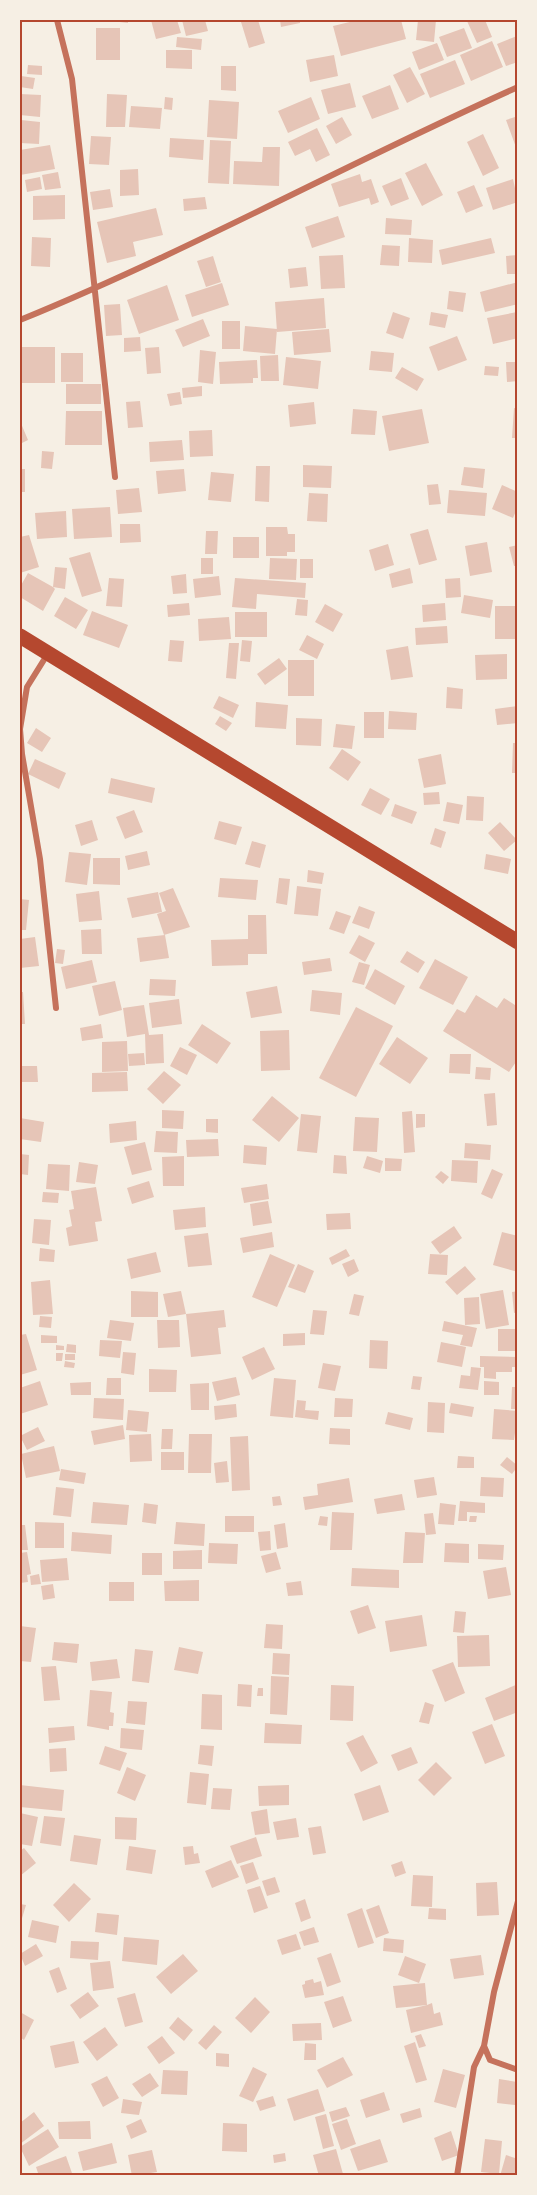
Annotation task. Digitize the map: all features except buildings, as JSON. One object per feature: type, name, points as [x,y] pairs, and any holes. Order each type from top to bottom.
[{"type":"main road","points":[[20,636],[518,942]]},
{"type":"street","points":[[57,20],[72,79],[115,477]]},
{"type":"street","points":[[20,320],[93,290],[413,134],[518,87]]},
{"type":"street","points":[[48,652],[27,687],[20,729],[22,754],[40,859],[56,1008]]},
{"type":"street","points":[[457,2175],[474,2067],[484,2046],[494,1992],[518,1901]]},
{"type":"street","points":[[484,2046],[490,2060],[518,2070]]}]
